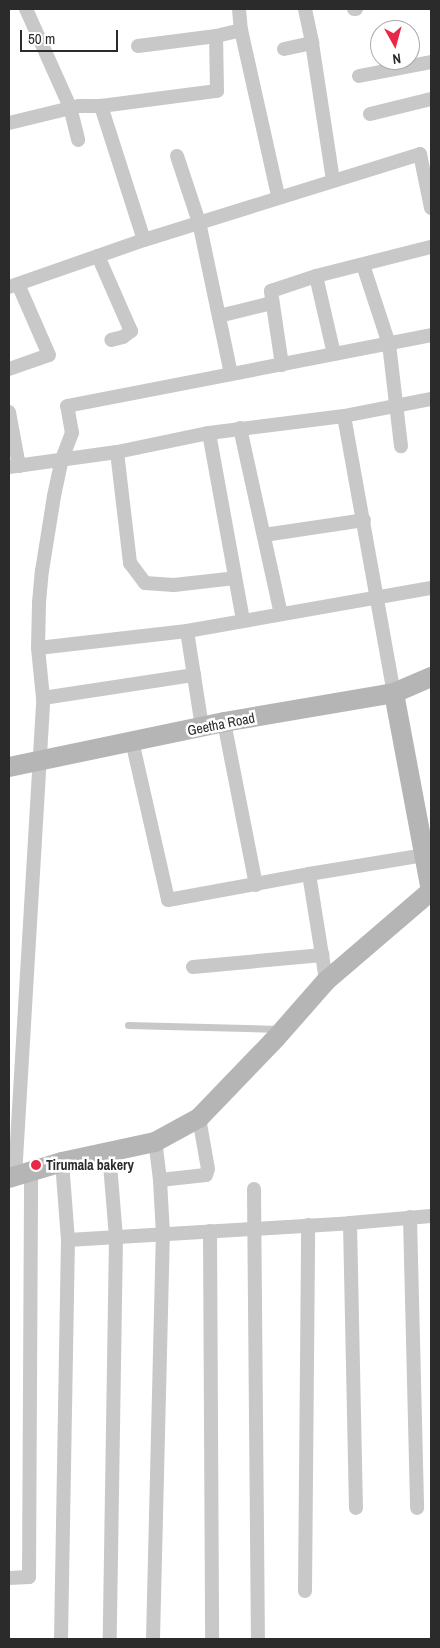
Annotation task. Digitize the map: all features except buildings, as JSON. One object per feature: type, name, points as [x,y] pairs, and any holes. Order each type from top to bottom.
[{"type":"street","points":[[26,9],[70,107],[78,140]]},
{"type":"street","points":[[239,9],[241,30],[278,196]]},
{"type":"street","points":[[305,9],[333,180]]},
{"type":"street","points":[[138,46],[216,36],[241,30]]},
{"type":"street","points":[[9,121],[70,107],[101,106],[217,91],[216,36]]},
{"type":"street","points":[[284,49],[312,43]]},
{"type":"street","points":[[359,76],[431,62]]},
{"type":"street","points":[[370,114],[431,99]]},
{"type":"street","points":[[101,106],[144,240]]},
{"type":"street","points":[[9,369],[49,355],[13,286],[278,196],[420,154],[429,185],[431,207]]},
{"type":"street","points":[[177,156],[199,222],[231,374]]},
{"type":"street","points":[[282,365],[271,291],[316,276],[431,247]]},
{"type":"street","points":[[98,256],[131,331],[123,337],[111,340]]},
{"type":"street","points":[[363,265],[389,344],[401,446]]},
{"type":"street","points":[[316,276],[334,354]]},
{"type":"street","points":[[219,316],[272,303]]},
{"type":"street","points":[[9,1578],[29,1577],[14,1077],[43,698],[38,648],[42,570],[62,459],[72,433],[67,406],[431,335]]},
{"type":"street","points":[[9,412],[14,466],[117,452],[240,428],[344,416],[431,399]]},
{"type":"street","points":[[18,1175],[62,1162],[155,1142],[199,1118],[284,1029],[326,980],[431,891],[344,416]]},
{"type":"street","points":[[240,428],[281,614]]},
{"type":"street","points":[[209,433],[243,621]]},
{"type":"street","points":[[117,452],[130,563],[145,583],[174,585],[235,578]]},
{"type":"street","points":[[264,534],[364,520]]},
{"type":"street","points":[[38,648],[187,631],[431,588]]},
{"type":"street","points":[[187,631],[202,727]]},
{"type":"street","points":[[43,698],[194,675]]},
{"type":"street","name":"Geetha Road","points":[[9,767],[224,722],[394,693],[431,677]]},
{"type":"street","points":[[224,722],[256,885]]},
{"type":"street","points":[[132,741],[168,900],[425,855]]},
{"type":"street","points":[[309,874],[326,980]]},
{"type":"street","points":[[193,967],[322,955]]},
{"type":"street","points":[[160,1180],[206,1175],[208,1169],[199,1118]]},
{"type":"street","points":[[153,1639],[163,1234],[160,1180],[155,1142]]},
{"type":"street","points":[[109,1152],[116,1237],[110,1639]]},
{"type":"street","points":[[62,1162],[68,1240],[62,1639]]},
{"type":"street","points":[[254,1189],[256,1228],[258,1639]]},
{"type":"street","points":[[68,1240],[350,1223],[431,1216]]},
{"type":"street","points":[[410,1218],[417,1508]]},
{"type":"street","points":[[350,1223],[356,1508]]},
{"type":"street","points":[[305,1591],[308,1225]]},
{"type":"street","points":[[210,1231],[212,1639]]},
{"type":"lane","points":[[128,1025],[284,1029]]},
{"type":"place","name":"Tirumala bakery","points":[[36,1165]]}]
